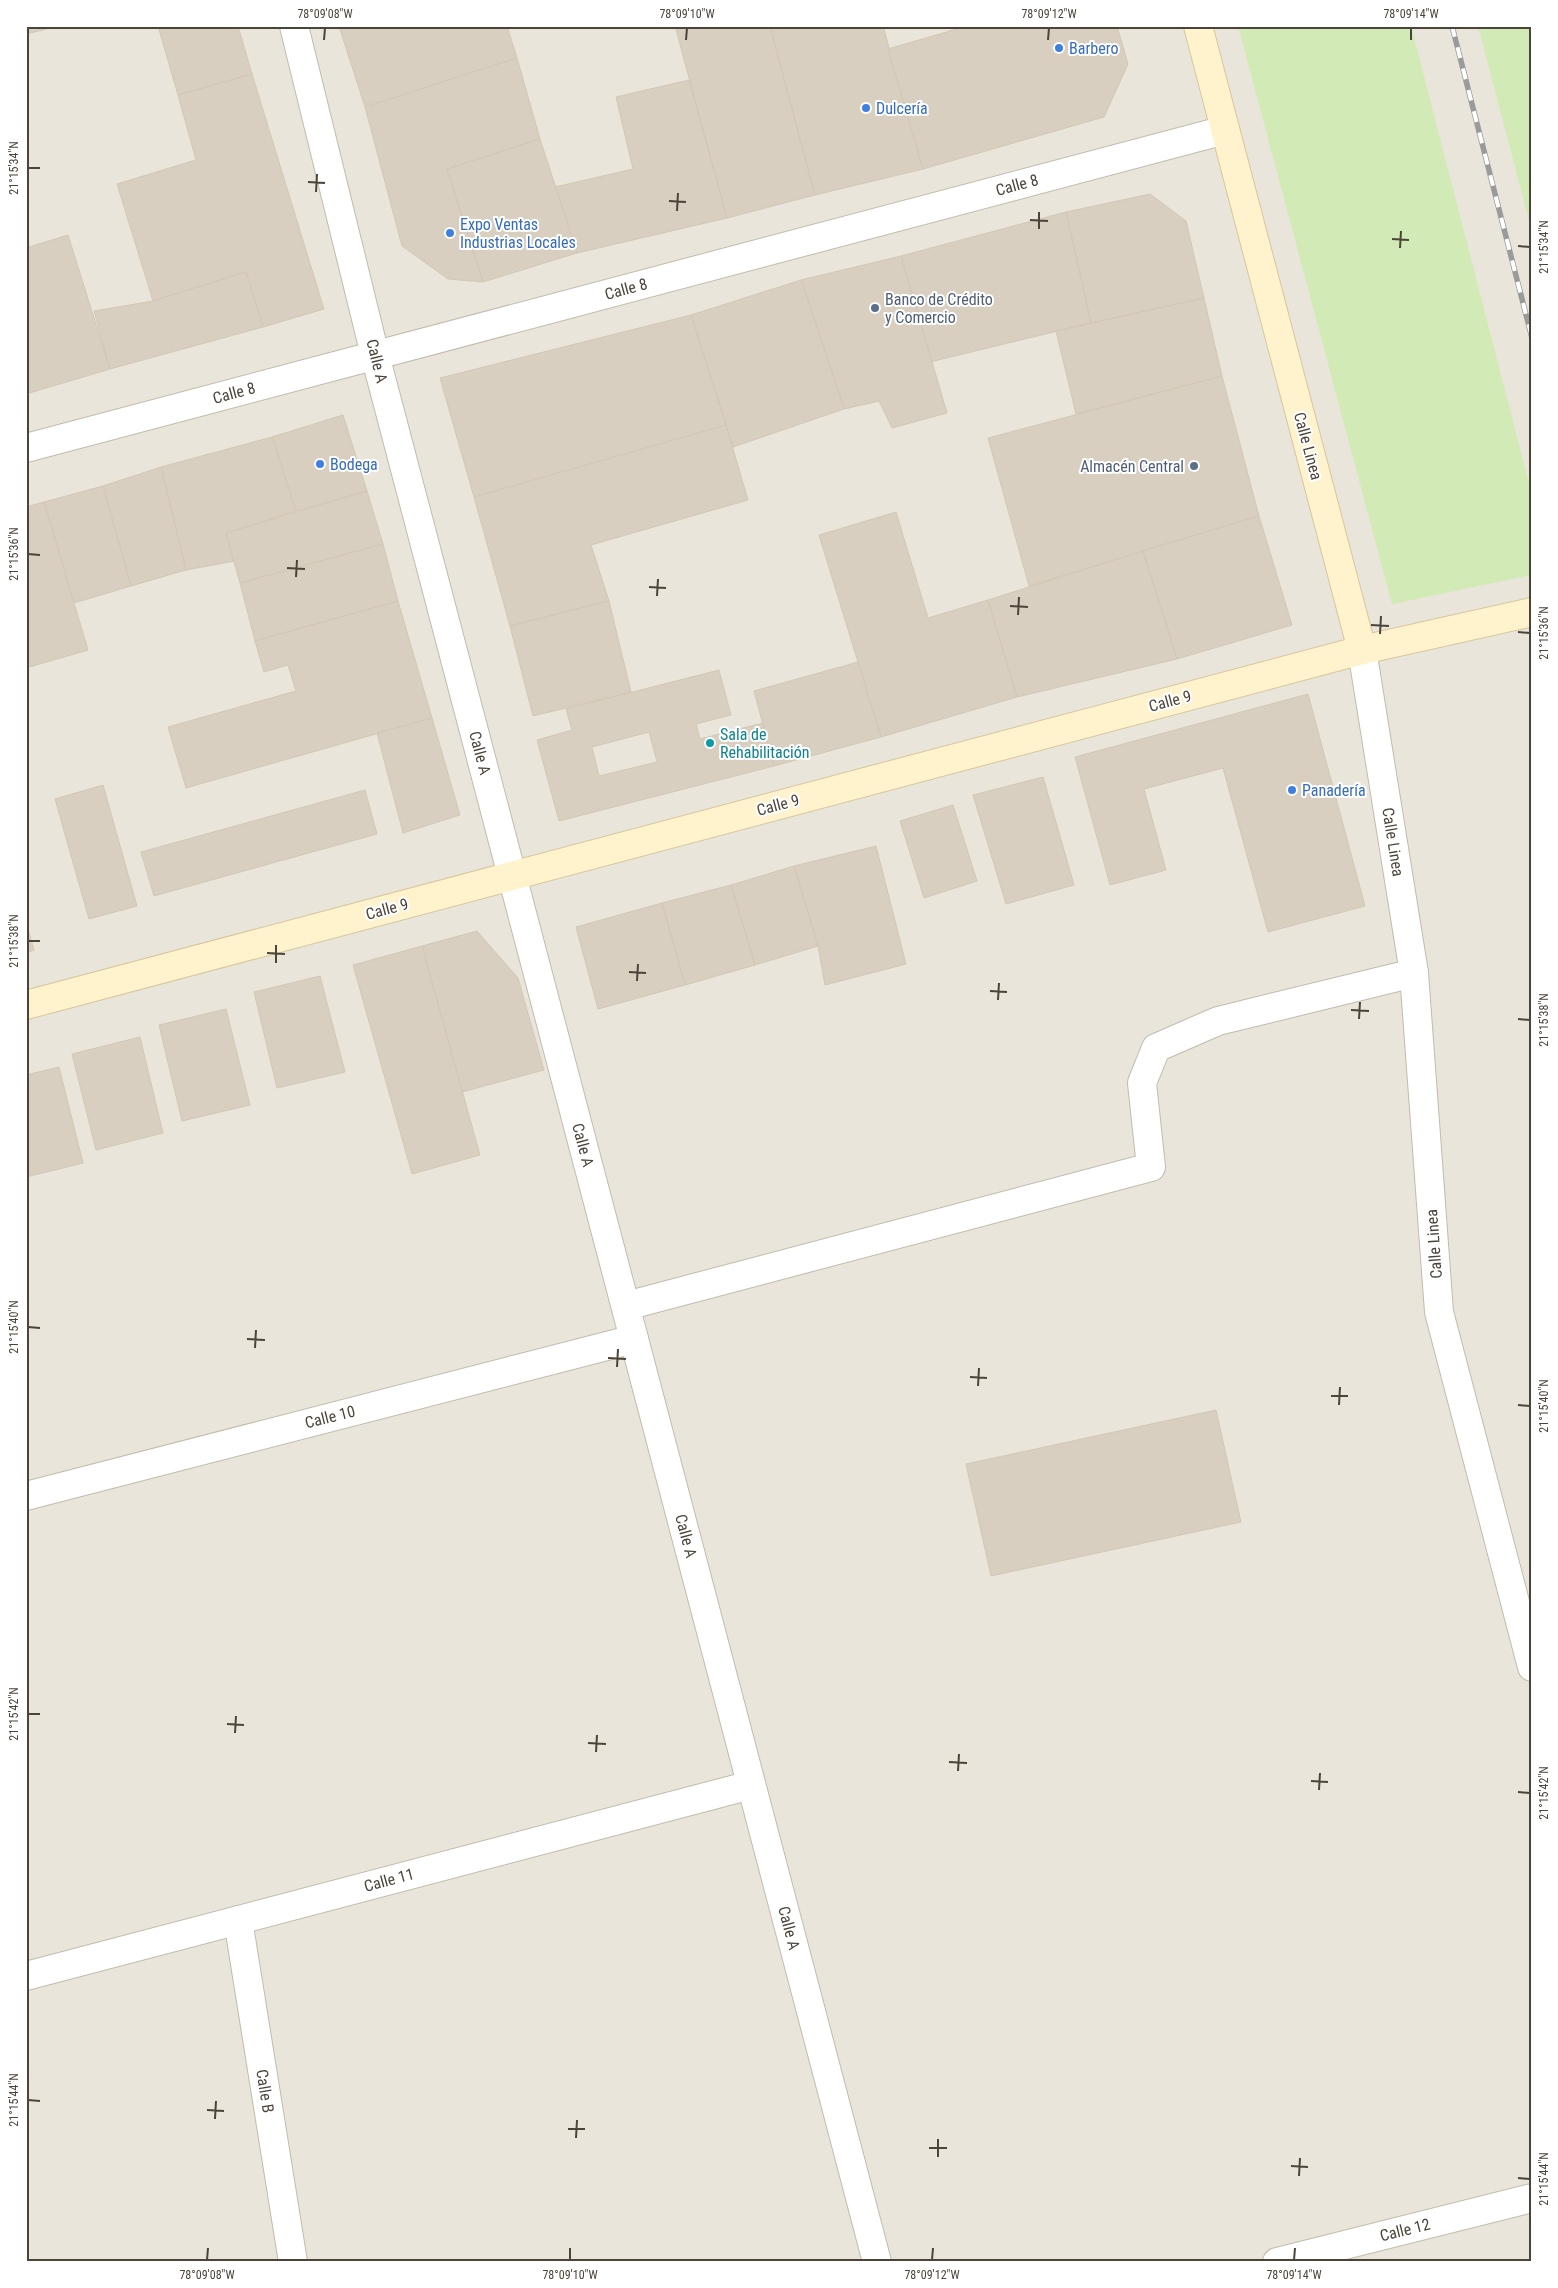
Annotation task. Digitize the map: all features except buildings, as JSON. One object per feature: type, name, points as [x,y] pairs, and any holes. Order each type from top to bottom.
[{"type":"street","name":"Calle A","points":[[294,26],[375,355],[877,2262]]},
{"type":"street","name":"Calle Linea","points":[[1198,26],[1362,650],[1414,973],[1439,1312],[1532,1667]]},
{"type":"street","name":"Calle 8","points":[[26,448],[1225,130]]},
{"type":"street","name":"Calle 9","points":[[26,1005],[1362,650],[1532,612]]},
{"type":"street","points":[[626,1306],[1151,1167],[1142,1083],[1156,1048],[1218,1021],[1414,973]]},
{"type":"street","name":"Calle 10","points":[[26,1496],[634,1339]]},
{"type":"street","name":"Calle 11","points":[[26,1976],[751,1785]]},
{"type":"street","name":"Calle B","points":[[238,1920],[293,2262]]},
{"type":"street","name":"Calle 12","points":[[1277,2262],[1532,2198]]},
{"type":"shaded area","points":[[26,26],[1532,26],[1532,2262],[26,2262]]},
{"type":"green space","points":[[1238,26],[1411,26],[1532,495],[1532,575],[1392,604]]},
{"type":"green space","points":[[1478,26],[1532,26],[1532,232]]},
{"type":"railway","points":[[1452,26],[1532,338]]},
{"type":"place","name":"Barbero","points":[[1059,48]]},
{"type":"place","name":"Dulcería","points":[[866,108]]},
{"type":"place","name":"Expo Ventas Industrias Locales","points":[[450,233]]},
{"type":"place","name":"Banco de Crédito y Comercio","points":[[875,308]]},
{"type":"place","name":"Bodega","points":[[320,464]]},
{"type":"place","name":"Almacén Central","points":[[1194,466]]},
{"type":"place","name":"Sala de Rehabilitación","points":[[710,743]]},
{"type":"place","name":"Panadería","points":[[1292,790]]}]
